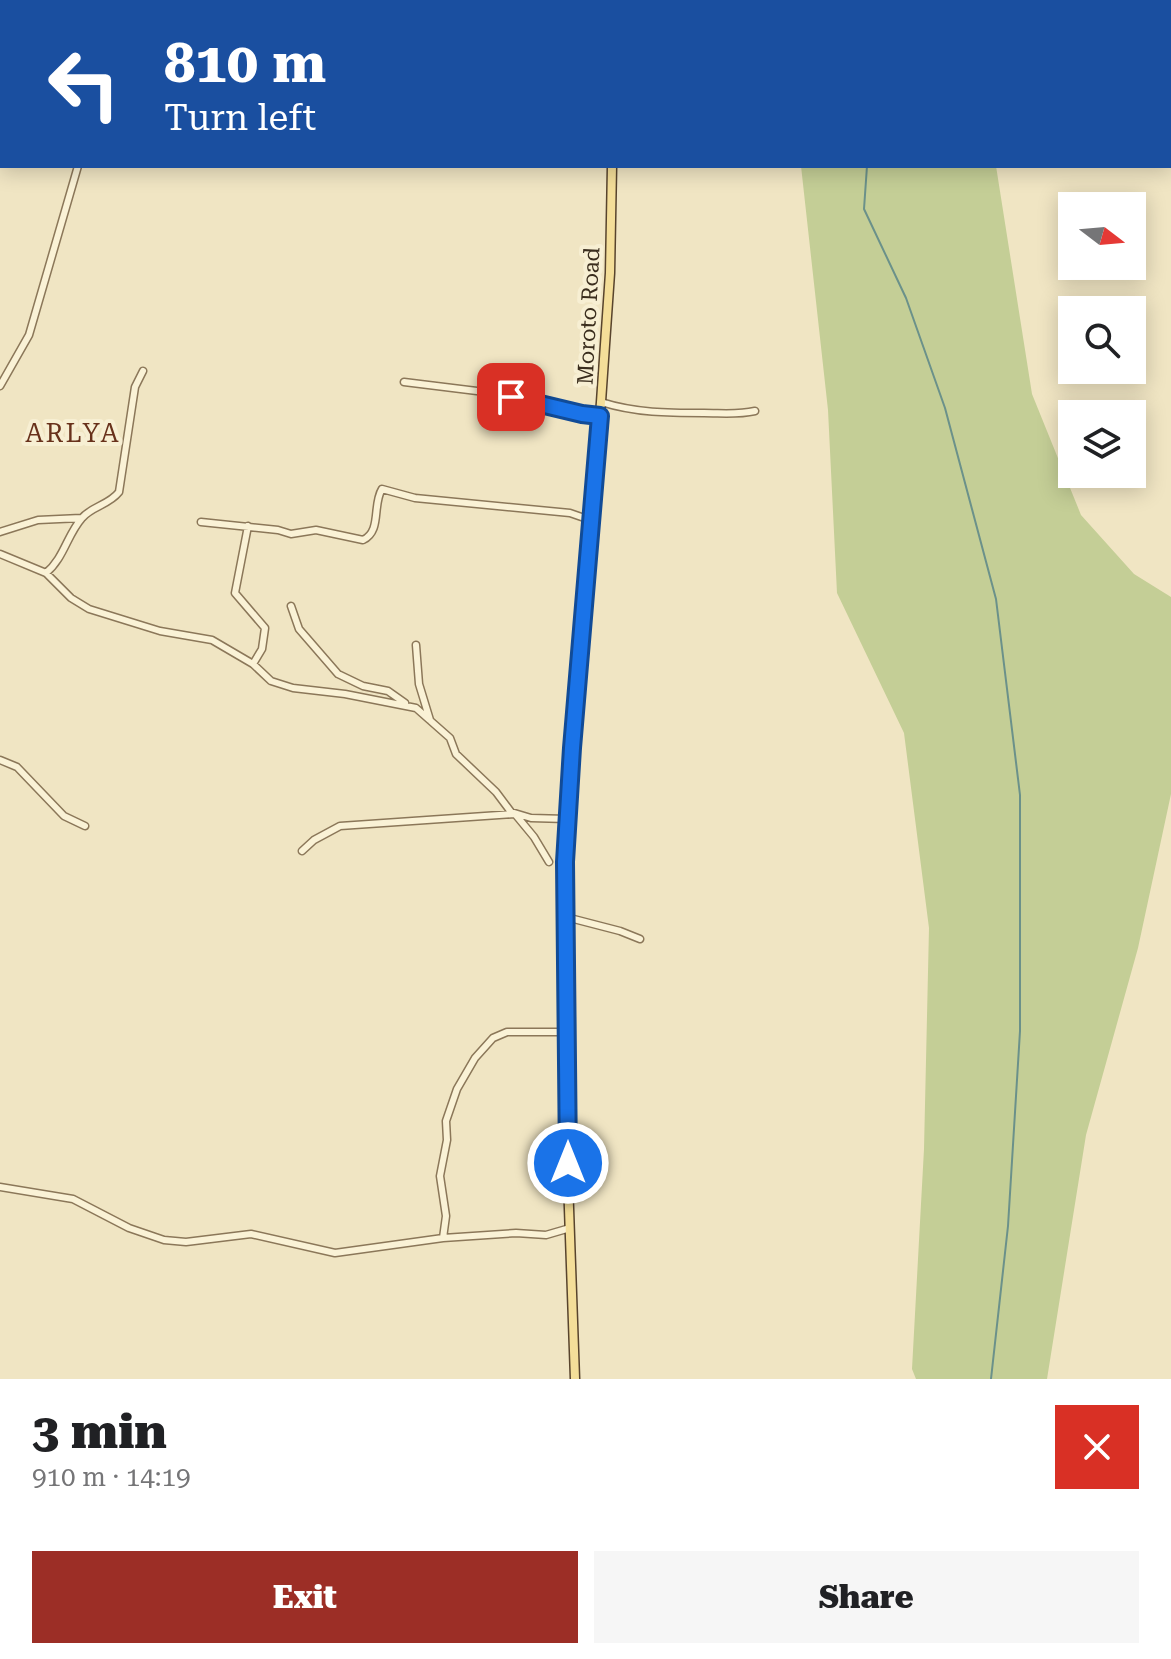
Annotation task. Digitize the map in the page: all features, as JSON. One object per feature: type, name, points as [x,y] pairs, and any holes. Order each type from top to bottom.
[{"type":"main road","name":"Moroto Road","points":[[575,1379],[570,1228],[567,819],[593,521],[610,273],[612,168]]},
{"type":"street","points":[[0,386],[29,335],[77,168]]},
{"type":"street","points":[[0,532],[38,520],[81,518],[107,504],[119,492],[135,387],[143,371]]},
{"type":"street","points":[[404,382],[493,393],[600,416]]},
{"type":"street","points":[[601,402],[622,408],[675,414],[726,415],[755,411]]},
{"type":"street","points":[[201,522],[296,534],[316,530],[367,539],[373,529],[378,494],[382,489],[415,498],[570,513],[593,521]]},
{"type":"street","points":[[46,573],[63,553],[81,518]]},
{"type":"street","points":[[248,526],[235,593],[265,628],[262,649],[253,664]]},
{"type":"street","points":[[0,554],[46,573],[71,598],[89,609],[160,631],[212,640],[253,664],[271,681],[293,688],[408,706]]},
{"type":"street","points":[[291,606],[299,629],[338,674],[363,686],[388,691],[450,738],[460,759],[515,814],[549,862]]},
{"type":"street","points":[[416,645],[419,684],[430,720]]},
{"type":"street","points":[[0,760],[17,767],[64,816],[85,826]]},
{"type":"street","points":[[302,851],[314,840],[340,826],[515,814],[531,818],[567,819]]},
{"type":"street","points":[[566,917],[640,939]]},
{"type":"street","points":[[443,1238],[446,1216],[440,1176],[447,1140],[446,1121],[457,1089],[475,1058],[493,1038],[507,1032],[568,1032]]},
{"type":"street","points":[[0,1187],[73,1199],[129,1228],[164,1240],[186,1242],[265,1235],[335,1253],[443,1238],[516,1233],[546,1235],[570,1228]]},
{"type":"green space","points":[[801,168],[996,168],[1032,394],[1058,458],[1058,488],[1070,488],[1081,515],[1134,574],[1171,597],[1171,794],[1138,948],[1086,1135],[1047,1379],[916,1379],[912,1369],[924,1149],[929,928],[904,733],[837,593],[828,410]]},
{"type":"waterway","points":[[867,168],[864,209],[906,298],[945,408],[996,599],[1020,795],[1020,1031],[1008,1226],[991,1379]]},
{"type":"district","name":"ARLYA","points":[[73,433]]},
{"type":"route","points":[[511,397],[600,416],[565,862],[568,1163]]}]
